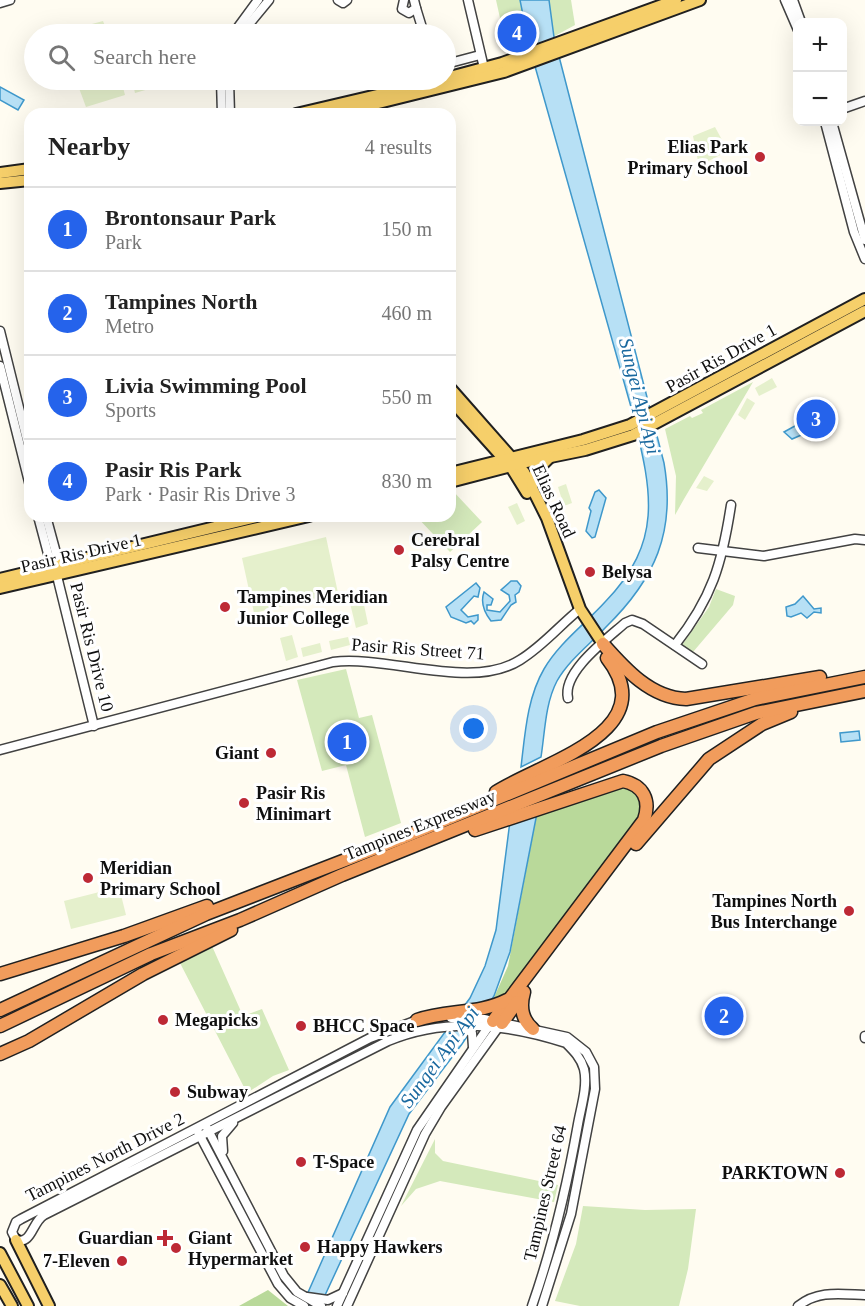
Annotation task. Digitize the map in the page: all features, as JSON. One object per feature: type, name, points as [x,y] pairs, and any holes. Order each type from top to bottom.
[{"type":"highway","points":[[598,642],[646,685],[673,699],[686,699],[830,675],[865,672]]},
{"type":"highway","points":[[465,812],[502,788],[591,742],[612,724],[618,713],[622,686],[619,674],[598,642]]},
{"type":"highway","name":"Tampines Expressway","points":[[0,1010],[206,914],[716,710],[828,682],[865,677]]},
{"type":"highway","name":"Tampines Expressway","points":[[0,1026],[151,954],[240,920],[370,864],[661,746],[756,713],[865,691]]},
{"type":"highway","points":[[491,1024],[524,992],[642,837],[692,776],[709,759],[744,734],[802,705]]},
{"type":"highway","points":[[370,864],[623,781],[635,783],[646,795],[647,811],[644,820],[491,1024]]},
{"type":"highway","points":[[0,976],[124,936],[244,892],[337,863]]},
{"type":"highway","points":[[0,1054],[29,1041],[143,974],[231,930],[240,920]]},
{"type":"highway","points":[[524,992],[521,1002],[524,1017],[533,1029]]},
{"type":"highway","points":[[417,1020],[492,1006],[509,999]]},
{"type":"highway","points":[[0,1064],[29,1041]]},
{"type":"main road","points":[[587,37],[676,0]]},
{"type":"main road","points":[[456,80],[503,67],[700,0]]},
{"type":"main road","points":[[456,76],[484,68],[503,67]]},
{"type":"main road","points":[[321,108],[397,90]]},
{"type":"main road","points":[[356,108],[420,90]]},
{"type":"main road","points":[[0,173],[24,170]]},
{"type":"main road","points":[[0,183],[24,181]]},
{"type":"main road","name":"Pasir Ris Drive 1","points":[[660,416],[865,299]]},
{"type":"main road","name":"Pasir Ris Drive 1","points":[[456,472],[549,458],[631,430],[865,310]]},
{"type":"main road","name":"Elias Road","points":[[456,395],[532,488],[547,518],[580,614]]},
{"type":"main road","name":"Elias Road","points":[[456,406],[491,444],[512,462],[539,516],[580,614],[598,642]]},
{"type":"main road","name":"Pasir Ris Drive 1","points":[[456,480],[583,440],[631,430]]},
{"type":"main road","points":[[456,471],[488,457],[491,444]]},
{"type":"main road","points":[[532,488],[535,472],[549,458]]},
{"type":"main road","name":"Pasir Ris Drive 1","points":[[0,588],[56,568],[237,522]]},
{"type":"main road","name":"Pasir Ris Drive 1","points":[[0,579],[280,522]]},
{"type":"main road","points":[[16,1240],[49,1306]]},
{"type":"main road","points":[[0,1253],[28,1306]]},
{"type":"main road","points":[[0,1285],[12,1306]]},
{"type":"street","points":[[0,3],[10,0]]},
{"type":"street","points":[[240,24],[258,0]]},
{"type":"street","points":[[250,24],[269,0]]},
{"type":"street","points":[[338,0],[343,3],[347,0]]},
{"type":"street","points":[[405,0],[402,6],[406,13],[411,13],[415,4]]},
{"type":"street","points":[[468,0],[484,68]]},
{"type":"street","points":[[785,0],[793,18]]},
{"type":"street","points":[[793,0],[800,18]]},
{"type":"street","points":[[415,4],[421,24]]},
{"type":"street","points":[[456,61],[480,55]]},
{"type":"street","points":[[221,90],[222,108]]},
{"type":"street","points":[[229,90],[230,108]]},
{"type":"street","points":[[847,108],[865,101]]},
{"type":"street","points":[[826,126],[854,232],[865,259]]},
{"type":"street","points":[[833,126],[865,240]]},
{"type":"street","points":[[0,331],[11,403]]},
{"type":"street","points":[[0,366],[24,450]]},
{"type":"street","points":[[0,409],[11,403]]},
{"type":"street","points":[[22,438],[24,442]]},
{"type":"street","points":[[675,645],[704,605],[723,552],[731,505]]},
{"type":"street","name":"Pasir Ris Drive 10","points":[[40,522],[56,568]]},
{"type":"street","name":"Pasir Ris Drive 10","points":[[47,522],[94,726]]},
{"type":"street","points":[[698,548],[764,556],[855,539],[865,540]]},
{"type":"street","name":"Pasir Ris Street 71","points":[[0,750],[85,726],[94,726],[307,669],[350,660],[447,670],[491,670],[520,660],[580,614]]},
{"type":"street","points":[[568,698],[566,691],[571,679],[598,642],[632,620],[643,624],[702,664]]},
{"type":"street","name":"Pasir Ris Street 71","points":[[0,755],[87,732],[94,726]]},
{"type":"street","name":"Tampines North Drive 2","points":[[454,1014],[566,1043],[581,1060],[585,1070],[585,1087]]},
{"type":"street","name":"Tampines North Drive 2","points":[[417,1020],[370,1038],[203,1131],[21,1218],[16,1222],[12,1232],[16,1240],[27,1239],[37,1221],[44,1215],[188,1143],[203,1131],[237,1118],[388,1041],[413,1032],[445,1026],[491,1024],[554,1033],[575,1042],[586,1052],[594,1067],[595,1089]]},
{"type":"street","points":[[337,1306],[417,1130],[491,1024]]},
{"type":"street","points":[[346,1306],[434,1118],[491,1024]]},
{"type":"street","points":[[460,1025],[472,1034],[473,1047]]},
{"type":"street","name":"Tampines Street 64","points":[[532,1306],[560,1212],[585,1087]]},
{"type":"street","name":"Tampines Street 64","points":[[542,1306],[571,1214],[595,1089]]},
{"type":"street","points":[[226,1163],[222,1136],[237,1118]]},
{"type":"street","points":[[417,1130],[427,1119],[434,1118]]},
{"type":"street","points":[[203,1131],[209,1155],[283,1292],[321,1306]]},
{"type":"street","points":[[203,1131],[226,1163],[291,1287],[303,1301]]},
{"type":"street","points":[[188,1143],[209,1155]]},
{"type":"street","points":[[271,1271],[282,1270]]},
{"type":"street","points":[[303,1301],[328,1300],[343,1292]]},
{"type":"street","points":[[798,1306],[807,1299],[826,1293],[865,1295]]},
{"type":"green space","points":[[496,0],[528,0],[530,45],[508,54]]},
{"type":"green space","points":[[546,0],[571,0],[575,25],[553,37]]},
{"type":"green space","points":[[80,90],[124,90],[125,95],[86,107]]},
{"type":"green space","points":[[715,127],[728,151],[699,166],[693,136]]},
{"type":"green space","points":[[772,378],[777,387],[759,396],[755,388]]},
{"type":"green space","points":[[753,382],[675,515],[676,476],[665,429],[690,416],[692,418],[703,413],[701,410]]},
{"type":"green space","points":[[747,398],[755,403],[745,420],[738,415]]},
{"type":"green space","points":[[704,476],[714,481],[707,491],[696,488]]},
{"type":"green space","points":[[566,484],[572,503],[564,506],[558,487]]},
{"type":"green space","points":[[456,494],[482,522],[450,552],[422,522],[456,522]]},
{"type":"green space","points":[[517,503],[525,521],[517,525],[508,507]]},
{"type":"green space","points":[[326,537],[338,593],[254,613],[242,558]]},
{"type":"green space","points":[[716,589],[735,596],[733,605],[693,652],[682,645],[709,607]]},
{"type":"green space","points":[[363,600],[368,624],[356,628],[350,603]]},
{"type":"green space","points":[[292,635],[298,657],[286,661],[280,638]]},
{"type":"green space","points":[[348,637],[350,645],[331,650],[329,641]]},
{"type":"green space","points":[[320,643],[322,652],[303,657],[301,648]]},
{"type":"green space","points":[[346,669],[359,718],[372,715],[401,823],[365,837],[346,765],[322,771],[297,680]]},
{"type":"green space","points":[[625,786],[634,793],[639,801],[640,810],[637,821],[502,999],[492,1002],[508,966],[537,813]]},
{"type":"green space","points":[[119,887],[126,915],[71,929],[64,901]]},
{"type":"green space","points":[[212,946],[243,1016],[262,1009],[289,1070],[273,1076],[247,1093],[180,963]]},
{"type":"green space","points":[[435,1139],[435,1153],[443,1161],[558,1185],[554,1202],[440,1181],[416,1189],[401,1206]]},
{"type":"green space","points":[[583,1206],[645,1210],[696,1209],[688,1269],[679,1306],[580,1306],[555,1301],[576,1244]]},
{"type":"green space","points":[[268,1290],[288,1306],[239,1306]]},
{"type":"water","name":"Sungei Api Api","points":[[520,0],[549,0],[554,37],[664,463],[667,488],[664,533],[649,572],[623,609],[562,673],[550,699],[541,757],[521,767],[528,716],[538,680],[557,651],[624,579],[637,557],[645,535],[648,491],[633,414],[529,45]]},
{"type":"water","points":[[0,87],[24,100],[18,110],[0,100]]},
{"type":"water","points":[[824,410],[820,427],[792,439],[784,432]]},
{"type":"water","points":[[599,490],[606,498],[595,537],[592,538],[586,531],[591,511],[589,508],[595,492]]},
{"type":"water","points":[[511,581],[517,581],[521,586],[515,595],[516,602],[511,605],[501,620],[491,621],[483,607],[484,592],[493,599],[491,605],[487,605],[487,610],[500,612],[510,601],[509,595],[501,590]]},
{"type":"water","points":[[476,583],[480,588],[478,597],[474,596],[461,610],[468,617],[478,615],[478,620],[474,624],[471,621],[466,623],[451,617],[446,607]]},
{"type":"water","points":[[803,596],[814,609],[821,608],[821,613],[814,612],[807,618],[801,613],[791,617],[787,616],[786,607],[795,604]]},
{"type":"water","points":[[859,731],[860,740],[841,742],[840,733]]},
{"type":"water","name":"Sungei Api Api","points":[[537,813],[510,952],[494,996],[462,1044],[409,1114],[320,1306],[302,1306],[390,1107],[470,998],[485,966],[496,930],[510,821]]},
{"type":"place","name":"Pasir Ris Park","points":[[517,33]]},
{"type":"place","name":"Elias Park Primary School","points":[[760,157]]},
{"type":"place","name":"Livia Swimming Pool","points":[[816,419]]},
{"type":"place","name":"Cerebral Palsy Centre","points":[[399,550]]},
{"type":"place","name":"Belysa","points":[[590,572]]},
{"type":"place","name":"Tampines Meridian Junior College","points":[[225,607]]},
{"type":"place","name":"Brontonsaur Park","points":[[347,742]]},
{"type":"place","name":"Giant","points":[[271,753]]},
{"type":"place","name":"Pasir Ris Minimart","points":[[244,803]]},
{"type":"place","name":"Meridian Primary School","points":[[88,878]]},
{"type":"place","name":"Tampines North Bus Interchange","points":[[849,911]]},
{"type":"place","name":"Tampines North","points":[[724,1016]]},
{"type":"place","name":"Megapicks","points":[[163,1020]]},
{"type":"place","name":"BHCC Space","points":[[301,1026]]},
{"type":"place","name":"Subway","points":[[175,1092]]},
{"type":"place","name":"T-Space","points":[[301,1162]]},
{"type":"place","name":"PARKTOWN","points":[[840,1173]]},
{"type":"place","name":"Guardian","points":[[165,1238]]},
{"type":"place","name":"Happy Hawkers","points":[[305,1247]]},
{"type":"place","name":"Giant Hypermarket","points":[[176,1248]]},
{"type":"place","name":"7-Eleven","points":[[122,1261]]}]
